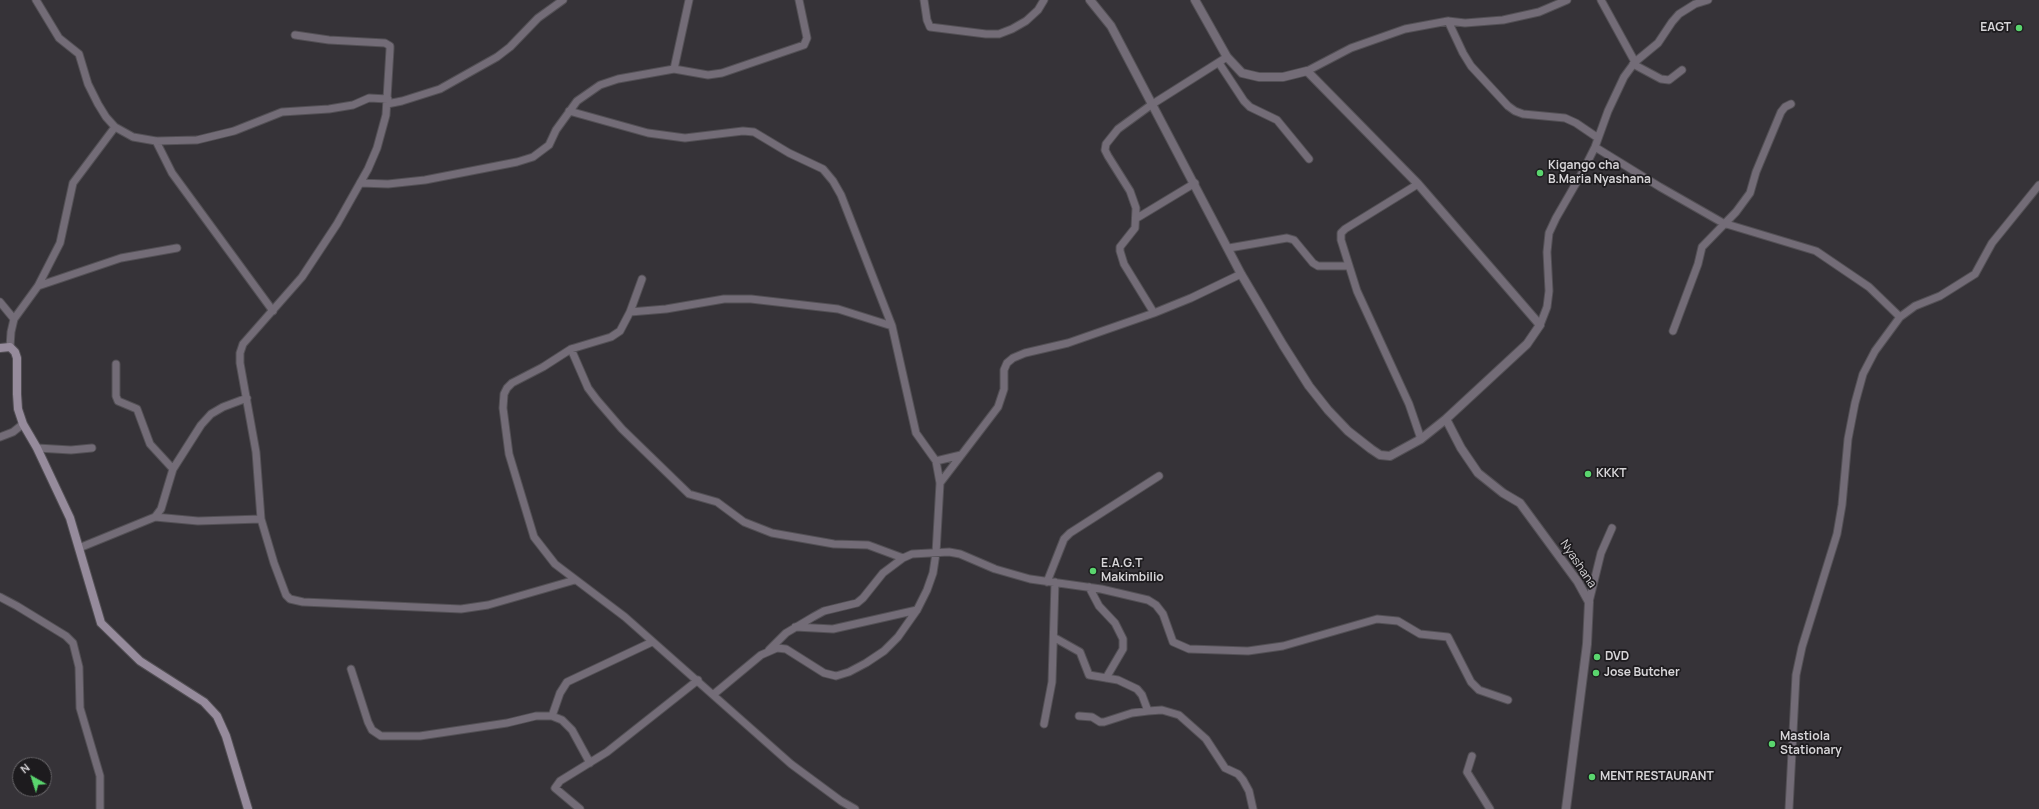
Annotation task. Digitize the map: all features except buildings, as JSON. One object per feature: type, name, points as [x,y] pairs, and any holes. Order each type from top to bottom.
[{"type":"main road","points":[[0,348],[10,347],[15,352],[17,358],[18,409],[23,424],[37,448],[59,493],[79,548],[101,623],[140,661],[204,702],[217,716],[226,736],[248,809]]},
{"type":"street","points":[[36,0],[59,38],[79,54],[88,84],[98,104],[115,127],[133,137],[156,141],[197,140],[234,131],[282,112],[329,109],[353,105],[369,98],[387,102],[402,101],[440,89],[497,57],[510,47],[538,18],[563,0]]},
{"type":"street","points":[[674,70],[688,0]]},
{"type":"street","points":[[360,183],[388,184],[425,180],[533,157],[549,146],[556,130],[569,111],[586,93],[600,85],[618,78],[674,70],[708,75],[722,73],[804,45],[807,38],[799,0]]},
{"type":"street","points":[[924,0],[927,20],[930,27],[986,34],[999,34],[1012,30],[1030,17],[1038,10],[1044,0]]},
{"type":"street","points":[[1090,0],[1111,26],[1151,105],[1195,183],[1241,274],[1283,346],[1309,386],[1328,410],[1348,431],[1371,449],[1385,456],[1396,454],[1421,439],[1446,419],[1526,344],[1540,325],[1547,307],[1549,291],[1546,252],[1549,233],[1595,147],[1608,111],[1624,77],[1634,63],[1658,43],[1679,14],[1695,4],[1708,0]]},
{"type":"street","points":[[1194,0],[1204,20],[1234,66],[1242,73],[1259,77],[1283,76],[1307,72],[1351,48],[1405,29],[1448,21],[1465,23],[1503,20],[1540,12],[1567,0]]},
{"type":"street","points":[[1601,0],[1634,63],[1661,79],[1669,80],[1682,70]]},
{"type":"street","points":[[1448,21],[1462,53],[1471,66],[1515,112],[1565,118],[1576,123],[1598,138]]},
{"type":"street","points":[[295,35],[388,44],[390,49],[387,102],[377,148],[360,183],[337,224],[302,277],[243,344],[240,353],[240,363],[256,452],[261,519],[283,590],[290,599],[296,601],[461,609],[488,605],[575,580]]},
{"type":"street","points":[[1154,314],[1124,264],[1120,251],[1120,247],[1135,228],[1136,218],[1130,192],[1108,156],[1106,144],[1118,129],[1151,105],[1219,64],[1227,57]]},
{"type":"street","points":[[1219,64],[1244,101],[1250,107],[1277,120],[1309,159]]},
{"type":"street","points":[[1307,72],[1418,184],[1540,325]]},
{"type":"street","points":[[1673,330],[1698,264],[1702,247],[1723,223],[1736,212],[1750,193],[1756,172],[1781,112],[1785,107],[1791,104]]},
{"type":"street","points":[[569,111],[648,133],[686,138],[743,130],[754,132],[789,153],[823,169],[841,194],[892,326],[916,433],[936,461],[940,484],[936,553],[927,590],[917,610],[898,637],[884,651],[861,666],[836,676],[824,673],[786,649],[777,648],[769,650]]},
{"type":"street","points":[[10,347],[14,319],[38,286],[60,243],[73,183],[115,127]]},
{"type":"street","points":[[156,141],[172,174],[273,311]]},
{"type":"street","points":[[1595,147],[1660,187],[1723,223],[1816,251],[1869,287],[1900,317]]},
{"type":"street","points":[[1136,218],[1195,183]]},
{"type":"street","points":[[1418,184],[1341,233],[1340,240],[1357,291],[1409,404],[1421,439]]},
{"type":"street","points":[[1789,809],[1796,675],[1802,648],[1837,534],[1855,403],[1863,374],[1875,351],[1900,317],[1915,306],[1940,296],[1975,274],[1992,243],[2039,185]]},
{"type":"street","points":[[1229,248],[1287,238],[1294,240],[1312,263],[1318,266],[1348,266]]},
{"type":"street","points":[[38,286],[121,258],[177,248]]},
{"type":"street","points":[[940,484],[998,407],[1004,389],[1004,370],[1007,363],[1013,358],[1025,353],[1068,343],[1154,314],[1241,274]]},
{"type":"street","points":[[642,279],[630,312],[620,331],[611,337],[571,349],[543,368],[512,383],[504,394],[503,408],[509,454],[534,536],[555,564],[575,580],[596,593],[625,617],[652,642],[714,694],[791,764],[840,801],[855,809]]},
{"type":"street","points":[[630,312],[666,309],[717,300],[751,299],[838,309],[892,326]]},
{"type":"street","points":[[0,302],[14,319]]},
{"type":"street","points":[[571,349],[588,388],[597,400],[622,430],[689,494],[716,502],[744,522],[772,533],[822,542],[868,545],[903,558]]},
{"type":"street","points":[[116,364],[116,396],[118,401],[137,409],[150,444],[174,469]]},
{"type":"street","points":[[155,517],[161,508],[174,469],[202,425],[211,414],[222,407],[247,398]]},
{"type":"street","name":"Nyashana","points":[[1446,419],[1461,448],[1478,473],[1503,493],[1520,503],[1578,582],[1589,602],[1587,644],[1566,809]]},
{"type":"street","points":[[0,437],[13,432],[23,424]]},
{"type":"street","points":[[37,448],[71,450],[92,448]]},
{"type":"street","points":[[936,461],[962,455]]},
{"type":"street","points":[[1047,582],[1064,539],[1070,533],[1159,476]]},
{"type":"street","points":[[79,548],[155,517],[198,521],[261,519]]},
{"type":"street","points":[[1589,602],[1599,560],[1612,528]]},
{"type":"street","points":[[714,694],[795,627],[824,611],[857,603],[863,598],[883,573],[903,558],[912,554],[949,552],[960,554],[1000,570],[1047,582],[1089,587],[1148,600],[1156,605],[1163,614],[1173,642],[1189,649],[1248,652],[1284,646],[1377,619],[1398,622],[1420,634],[1448,637],[1472,682],[1479,690],[1508,700]]},
{"type":"street","points":[[1044,724],[1052,682],[1056,582]]},
{"type":"street","points":[[1089,587],[1099,606],[1115,623],[1123,639],[1123,649],[1106,678]]},
{"type":"street","points":[[0,598],[17,606],[66,636],[73,643],[79,667],[80,708],[100,776],[100,809]]},
{"type":"street","points":[[795,627],[833,629],[917,610]]},
{"type":"street","points":[[1054,638],[1080,652],[1089,675],[1118,680],[1137,689],[1142,695],[1148,711]]},
{"type":"street","points":[[552,716],[560,693],[567,682],[652,642]]},
{"type":"street","points":[[351,668],[368,722],[372,730],[381,736],[420,736],[536,716],[552,716],[562,720],[572,730],[590,763]]},
{"type":"street","points":[[580,809],[555,788],[560,781],[569,774],[607,752],[698,680]]},
{"type":"street","points":[[1079,716],[1092,717],[1100,722],[1104,722],[1132,713],[1148,711],[1162,710],[1179,715],[1206,739],[1225,768],[1238,774],[1246,784],[1253,809]]},
{"type":"street","points":[[1472,756],[1468,772],[1490,809]]},
{"type":"place","name":"EAGT","points":[[2019,28]]},
{"type":"place","name":"Kigango cha B.Maria Nyashana","points":[[1540,173]]},
{"type":"place","name":"KKKT","points":[[1588,474]]},
{"type":"place","name":"E.A.G.T Makimbilio","points":[[1093,571]]},
{"type":"place","name":"DVD","points":[[1597,657]]},
{"type":"place","name":"Jose Butcher","points":[[1596,673]]},
{"type":"place","name":"Mastiola Stationary","points":[[1772,744]]},
{"type":"place","name":"MENT RESTAURANT","points":[[1592,777]]}]
